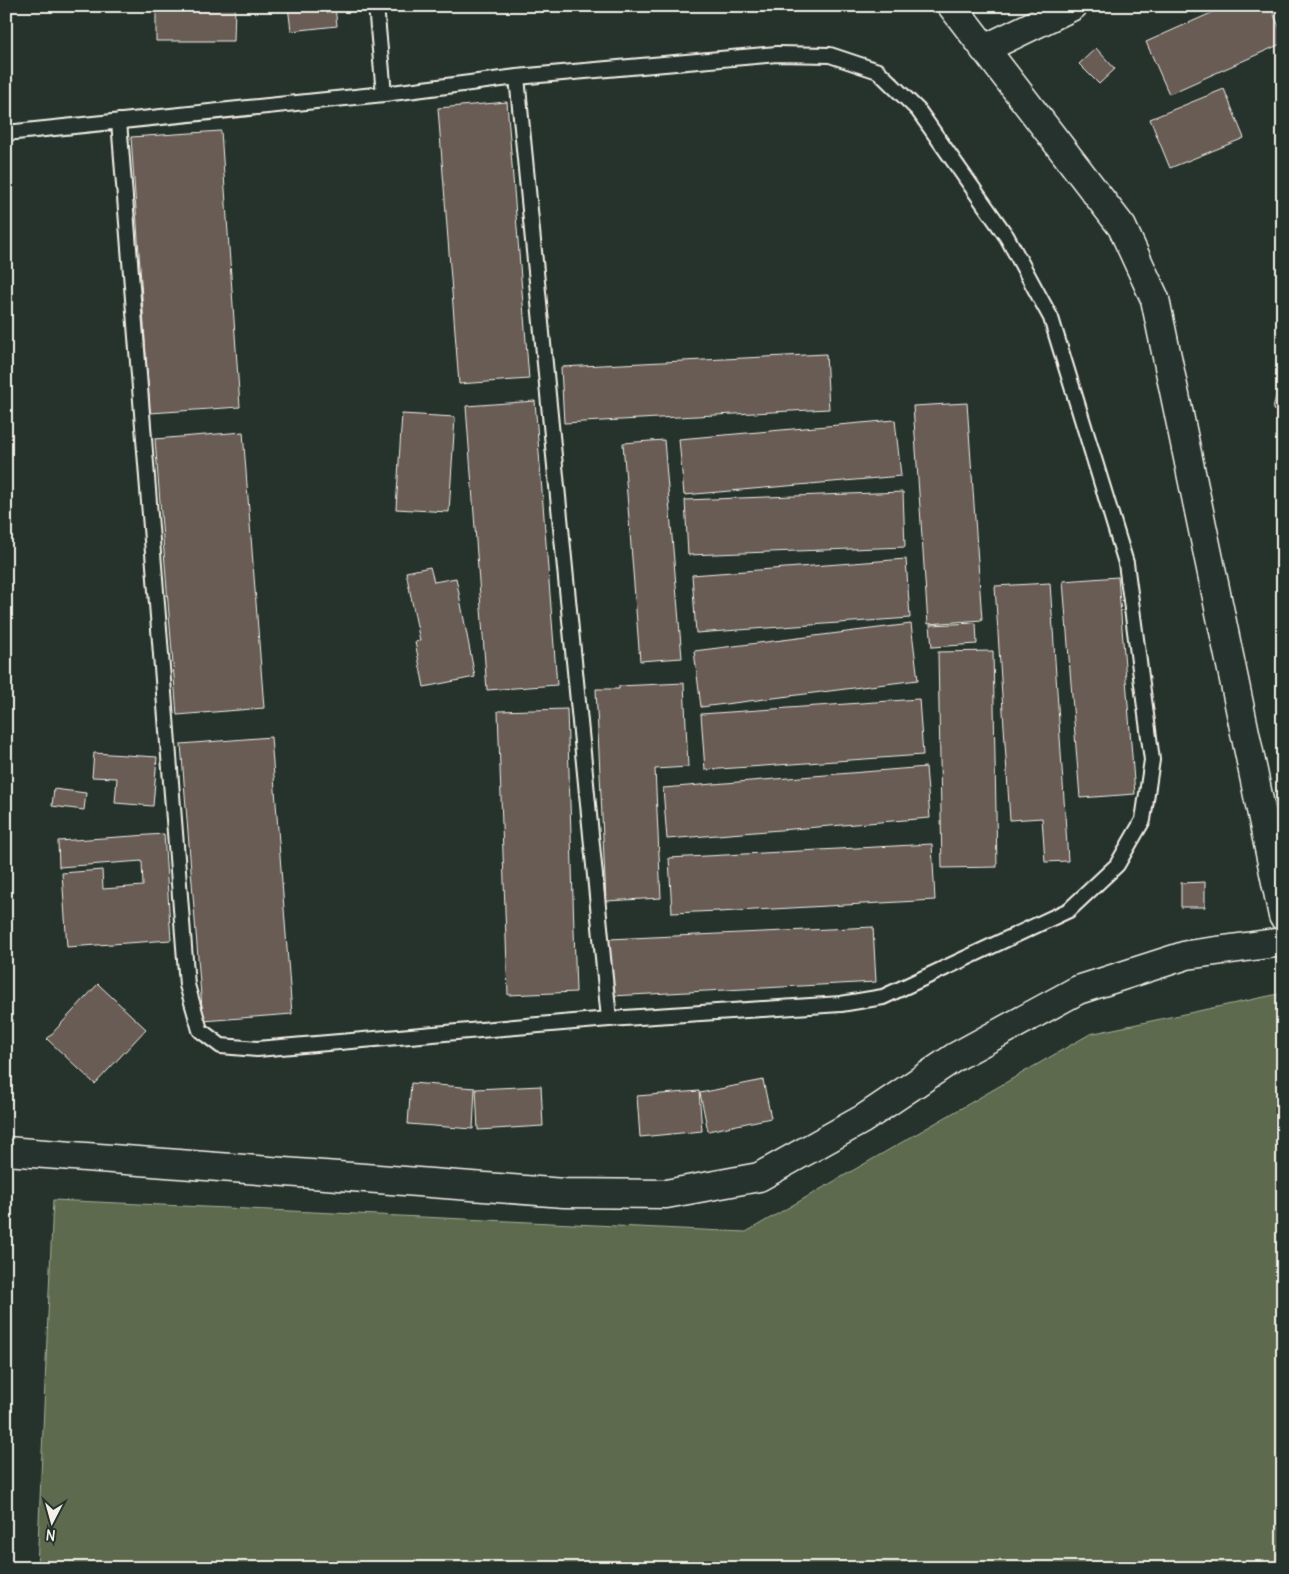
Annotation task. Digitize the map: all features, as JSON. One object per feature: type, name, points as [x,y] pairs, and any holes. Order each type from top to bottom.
[{"type":"street","points":[[952,6],[1122,227],[1155,299],[1283,916]]},
{"type":"street","points":[[984,49],[1073,6]]},
{"type":"street","points":[[6,1151],[564,1193],[666,1194],[759,1177],[863,1120],[955,1057],[1078,990],[1187,955],[1283,942]]},
{"type":"lane","points":[[376,6],[384,94]]},
{"type":"lane","points":[[6,133],[384,94],[517,78],[777,54],[830,56],[878,71],[918,110],[1007,237],[1051,318],[1126,563],[1152,760],[1143,820],[1117,865],[1069,910],[883,997],[841,1004],[609,1019],[257,1049],[221,1046],[200,1030],[187,984],[119,122]]},
{"type":"lane","points":[[517,78],[609,1019]]},
{"type":"green space","points":[[1283,993],[1283,1568],[37,1568],[53,1200],[746,1232],[1090,1034]]},
{"type":"building","points":[[156,6],[235,6],[234,41],[156,41]]},
{"type":"building","points":[[288,6],[335,6],[337,26],[291,31]]},
{"type":"building","points":[[1227,6],[1270,6],[1283,35],[1283,43],[1169,94],[1146,42]]},
{"type":"building","points":[[1096,48],[1115,69],[1099,84],[1079,64]]},
{"type":"building","points":[[1224,89],[1244,138],[1170,168],[1150,119]]},
{"type":"building","points":[[507,102],[529,379],[459,384],[438,108]]},
{"type":"building","points":[[221,131],[240,407],[150,413],[131,137]]},
{"type":"building","points":[[826,354],[829,409],[564,423],[561,367]]},
{"type":"building","points":[[1283,361],[1283,412],[1273,410]]},
{"type":"building","points":[[535,401],[557,685],[487,690],[466,406]]},
{"type":"building","points":[[967,403],[982,620],[928,624],[913,406]]},
{"type":"building","points":[[402,414],[455,417],[449,512],[396,509]]},
{"type":"building","points":[[895,420],[901,476],[684,495],[679,439]]},
{"type":"building","points":[[243,432],[264,708],[177,715],[155,439]]},
{"type":"building","points":[[664,440],[682,658],[640,661],[623,443]]},
{"type":"building","points":[[903,492],[905,547],[688,555],[685,500]]},
{"type":"building","points":[[906,559],[910,618],[696,633],[692,575]]},
{"type":"building","points":[[430,567],[434,582],[456,578],[475,677],[424,687],[415,642],[420,641],[406,572]]},
{"type":"building","points":[[1118,577],[1135,794],[1080,798],[1063,581]]},
{"type":"building","points":[[1050,583],[1068,861],[1045,862],[1042,818],[1010,820],[995,586]]},
{"type":"building","points":[[976,623],[977,644],[932,647],[930,625]]},
{"type":"building","points":[[911,624],[918,680],[701,707],[694,651]]},
{"type":"building","points":[[993,651],[997,867],[942,868],[938,652]]},
{"type":"building","points":[[684,683],[688,767],[655,769],[661,898],[606,901],[596,689],[619,689],[619,686]]},
{"type":"building","points":[[919,699],[923,755],[705,770],[701,714]]},
{"type":"building","points":[[567,709],[576,992],[508,995],[498,711]]},
{"type":"building","points":[[271,737],[292,1014],[203,1021],[181,744]]},
{"type":"building","points":[[94,753],[157,757],[153,806],[115,803],[117,778],[92,777]]},
{"type":"building","points":[[926,767],[930,818],[667,839],[663,788]]},
{"type":"building","points":[[54,789],[86,793],[84,810],[52,806]]},
{"type":"building","points":[[164,834],[171,940],[67,947],[62,873],[102,870],[103,889],[143,886],[142,861],[59,867],[58,841]]},
{"type":"building","points":[[932,844],[935,900],[672,913],[669,858]]},
{"type":"building","points":[[1205,882],[1205,907],[1181,907],[1181,883]]},
{"type":"building","points":[[873,927],[876,982],[612,996],[609,939]]},
{"type":"building","points":[[98,984],[146,1029],[95,1084],[47,1039]]},
{"type":"building","points":[[763,1080],[771,1118],[708,1131],[700,1093]]},
{"type":"building","points":[[411,1083],[475,1088],[473,1129],[408,1124]]},
{"type":"building","points":[[541,1086],[543,1126],[478,1130],[476,1089]]},
{"type":"building","points":[[699,1091],[702,1131],[640,1137],[637,1096]]}]
